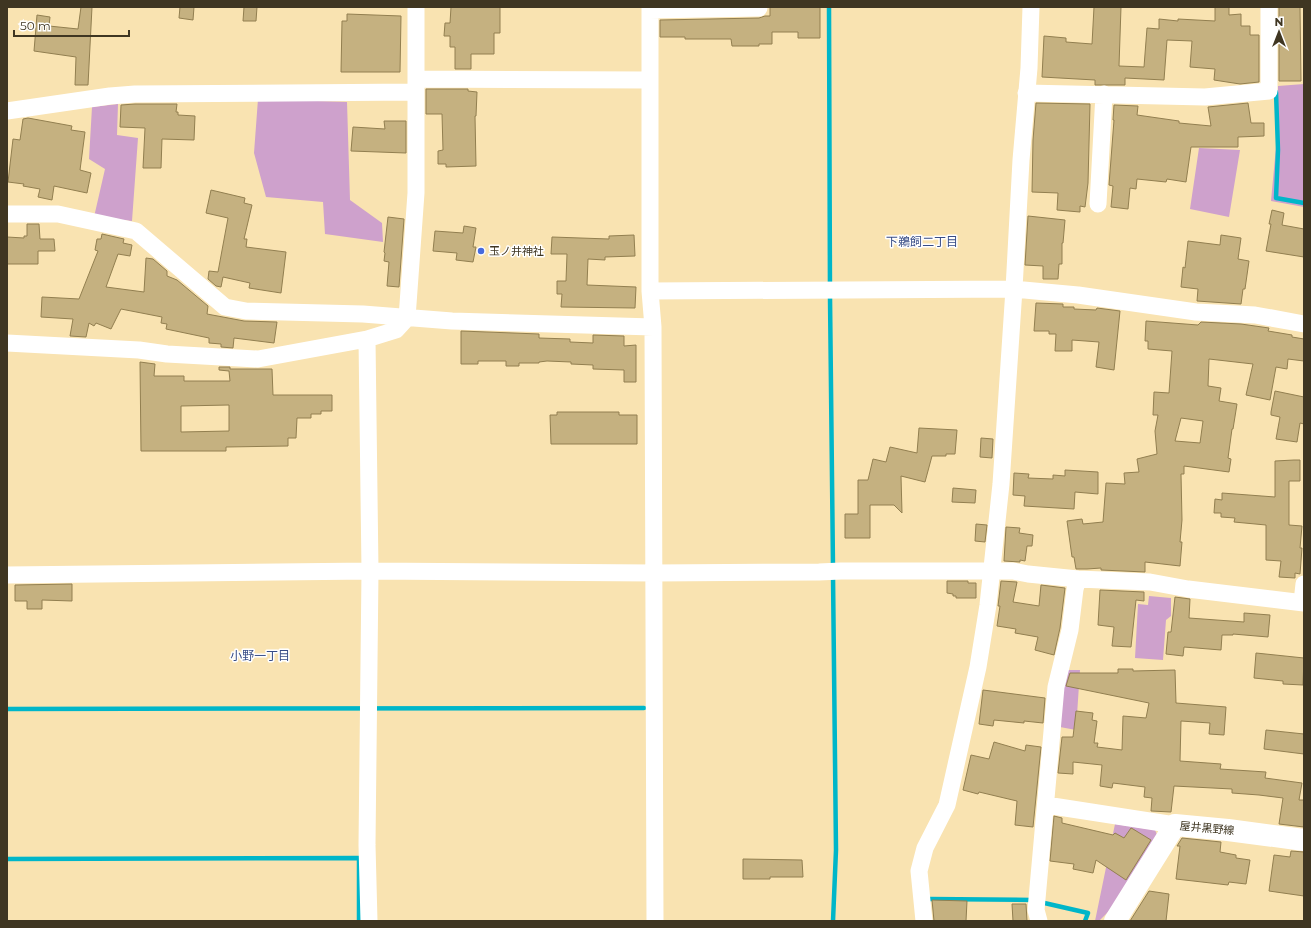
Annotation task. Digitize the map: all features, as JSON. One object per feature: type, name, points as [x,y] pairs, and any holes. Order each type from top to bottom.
[{"type":"main road","name":"屋井黒野線","points":[[1115,921],[1175,825],[1304,840]]},
{"type":"street","points":[[7,343],[139,350],[166,354],[258,359],[367,339],[396,330],[408,318],[416,193],[416,7]]},
{"type":"street","points":[[655,921],[653,327],[650,291],[650,9],[759,7]]},
{"type":"street","points":[[924,921],[919,871],[926,848],[947,805],[978,666],[992,572],[1001,484],[1021,160],[1029,68],[1031,7]]},
{"type":"street","points":[[1026,93],[1205,97],[1269,91],[1269,7]]},
{"type":"street","points":[[7,110],[135,94],[650,80]]},
{"type":"street","points":[[1098,204],[1104,94]]},
{"type":"street","points":[[7,214],[58,214],[136,231],[225,307],[246,310],[363,314],[408,318],[653,327]]},
{"type":"street","points":[[650,291],[1014,289],[1078,295],[1196,312],[1255,315],[1304,324]]},
{"type":"street","points":[[367,339],[370,571],[367,838],[369,921]]},
{"type":"street","points":[[7,575],[370,571],[654,573],[1013,571],[1078,579],[1150,582],[1188,589],[1303,603],[1304,584]]},
{"type":"street","points":[[1039,921],[1036,910],[1056,687],[1070,630],[1075,590],[1078,579]]},
{"type":"street","points":[[1046,805],[1175,825]]},
{"type":"shaded area","points":[[1304,84],[1304,207],[1271,201],[1277,136],[1278,86]]},
{"type":"shaded area","points":[[258,99],[347,102],[350,200],[382,223],[383,242],[325,234],[323,202],[266,197],[254,153]]},
{"type":"shaded area","points":[[118,104],[117,135],[138,138],[132,221],[94,217],[105,169],[89,159],[92,107]]},
{"type":"shaded area","points":[[1199,148],[1240,150],[1229,217],[1190,209]]},
{"type":"shaded area","points":[[1149,596],[1171,598],[1171,616],[1166,620],[1163,660],[1135,658],[1138,604],[1148,605]]},
{"type":"shaded area","points":[[1064,670],[1080,670],[1076,730],[1060,727]]},
{"type":"shaded area","points":[[1115,824],[1155,830],[1158,837],[1117,903],[1099,921],[1095,921]]},
{"type":"building","points":[[81,7],[92,7],[88,85],[75,85],[76,57],[34,51],[37,15],[50,17],[49,26],[78,29]]},
{"type":"building","points":[[180,7],[194,7],[193,20],[179,18]]},
{"type":"building","points":[[244,7],[257,7],[256,21],[243,21]]},
{"type":"building","points":[[451,7],[500,7],[500,33],[494,33],[494,54],[471,54],[471,69],[455,69],[455,47],[450,47],[450,36],[444,36],[445,23],[450,23]]},
{"type":"building","points":[[770,7],[820,7],[820,38],[798,38],[798,32],[772,32],[772,44],[759,44],[759,46],[732,46],[731,39],[685,39],[685,37],[660,37],[660,20],[759,18],[770,16]]},
{"type":"building","points":[[1094,7],[1121,7],[1119,66],[1144,67],[1147,28],[1159,29],[1159,19],[1178,21],[1178,19],[1215,21],[1215,7],[1229,7],[1229,15],[1241,14],[1241,26],[1250,26],[1250,35],[1259,35],[1259,82],[1240,84],[1214,80],[1215,69],[1190,67],[1192,41],[1167,40],[1164,80],[1125,78],[1125,85],[1095,85],[1095,80],[1042,77],[1044,36],[1066,38],[1066,42],[1092,44]]},
{"type":"building","points":[[1279,7],[1300,7],[1301,81],[1279,81]]},
{"type":"building","points":[[347,14],[401,16],[400,72],[341,72],[342,21],[347,21]]},
{"type":"building","points":[[426,89],[468,89],[468,91],[477,92],[475,116],[476,166],[446,167],[446,164],[438,164],[438,151],[443,150],[442,114],[426,114]]},
{"type":"building","points":[[1036,103],[1090,104],[1088,183],[1085,207],[1080,206],[1080,212],[1057,210],[1058,193],[1032,192],[1033,140]]},
{"type":"building","points":[[1248,103],[1251,123],[1264,123],[1264,136],[1238,137],[1238,147],[1191,147],[1186,182],[1167,179],[1166,182],[1137,179],[1136,189],[1130,188],[1128,209],[1111,207],[1113,186],[1109,185],[1114,105],[1138,106],[1137,115],[1179,121],[1179,123],[1211,126],[1208,107]]},
{"type":"building","points":[[177,104],[176,112],[178,112],[178,115],[195,116],[194,140],[162,139],[161,168],[143,168],[145,128],[120,127],[121,105]]},
{"type":"building","points":[[28,118],[72,126],[71,130],[85,132],[80,170],[91,173],[87,193],[54,186],[52,200],[38,197],[40,189],[23,186],[24,184],[8,182],[13,139],[20,140],[23,119]]},
{"type":"building","points":[[384,121],[406,121],[406,153],[351,151],[353,127],[385,129]]},
{"type":"building","points":[[211,190],[245,198],[244,203],[252,205],[244,239],[247,239],[246,247],[286,252],[281,293],[249,288],[250,283],[223,277],[221,287],[216,286],[208,279],[209,271],[218,272],[228,218],[206,213]]},
{"type":"building","points":[[1272,210],[1284,213],[1282,225],[1304,229],[1304,257],[1266,251]]},
{"type":"building","points":[[1028,216],[1065,220],[1062,243],[1062,264],[1059,264],[1058,279],[1043,279],[1043,266],[1025,265]]},
{"type":"building","points":[[388,217],[404,219],[399,287],[387,286],[389,262],[384,261],[384,252]]},
{"type":"building","points":[[27,224],[39,224],[40,239],[54,239],[55,251],[38,251],[38,264],[7,264],[7,237],[24,238],[24,236],[27,236]]},
{"type":"building","points":[[464,226],[476,228],[473,247],[476,247],[473,262],[456,260],[457,253],[433,251],[435,231],[463,233]]},
{"type":"building","points":[[102,234],[124,239],[123,243],[132,245],[130,256],[118,254],[106,287],[144,292],[146,258],[153,259],[167,271],[167,276],[177,280],[208,306],[207,314],[244,321],[277,322],[274,343],[234,338],[233,348],[221,347],[221,344],[209,343],[209,338],[166,329],[167,324],[161,323],[162,317],[121,309],[111,329],[96,323],[94,326],[89,323],[86,337],[70,336],[73,319],[41,317],[42,297],[79,299],[98,251],[95,250],[97,239],[101,239]]},
{"type":"building","points":[[634,235],[635,256],[605,257],[605,260],[588,259],[587,285],[636,287],[635,308],[561,307],[562,294],[557,294],[557,281],[566,281],[567,254],[551,254],[552,237],[609,239],[609,236]]},
{"type":"building","points":[[1221,235],[1241,238],[1238,259],[1249,261],[1241,304],[1197,301],[1198,289],[1181,287],[1188,241],[1220,245]]},
{"type":"building","points":[[1036,303],[1063,304],[1063,307],[1074,307],[1074,309],[1096,310],[1097,308],[1120,311],[1114,370],[1096,367],[1099,342],[1072,340],[1072,351],[1055,351],[1056,334],[1049,334],[1049,331],[1034,331]]},
{"type":"building","points":[[1146,321],[1198,325],[1201,322],[1241,324],[1269,328],[1268,331],[1292,335],[1292,337],[1304,339],[1304,361],[1288,359],[1287,369],[1276,367],[1270,400],[1246,395],[1253,364],[1209,359],[1208,386],[1221,388],[1219,401],[1237,404],[1228,458],[1231,459],[1229,472],[1184,466],[1184,474],[1181,474],[1182,520],[1180,542],[1182,542],[1180,566],[1145,562],[1145,572],[1101,570],[1101,568],[1076,569],[1074,557],[1072,557],[1067,521],[1082,519],[1083,524],[1103,522],[1106,483],[1125,484],[1124,473],[1139,472],[1137,459],[1157,454],[1155,431],[1158,415],[1153,415],[1154,392],[1169,393],[1172,351],[1148,349],[1148,341],[1145,341]],"holes":[[[1181,418],[1203,421],[1200,443],[1175,441]]]},
{"type":"building","points":[[461,331],[539,334],[539,338],[570,339],[570,342],[593,343],[593,335],[624,336],[624,346],[636,345],[636,382],[624,382],[624,370],[593,369],[593,365],[571,364],[571,362],[547,361],[539,363],[519,363],[519,366],[506,366],[506,361],[478,361],[478,364],[461,364]]},
{"type":"building","points":[[140,362],[155,364],[154,376],[184,376],[184,381],[230,381],[229,371],[219,370],[219,367],[230,367],[230,369],[272,369],[273,395],[332,395],[332,411],[321,411],[321,414],[311,414],[311,418],[297,418],[296,438],[288,438],[288,446],[226,447],[226,451],[141,451]],"holes":[[[229,405],[229,431],[181,432],[181,406]]]},
{"type":"building","points":[[1275,391],[1304,397],[1304,424],[1300,423],[1297,442],[1276,439],[1280,417],[1271,415]]},
{"type":"building","points":[[557,412],[619,412],[619,415],[637,415],[637,444],[551,444],[550,415],[557,415]]},
{"type":"building","points":[[919,428],[957,430],[955,454],[946,454],[946,456],[932,456],[925,482],[901,476],[902,513],[894,505],[870,505],[870,538],[845,538],[845,514],[858,514],[858,480],[868,480],[873,459],[886,462],[890,447],[917,453]]},
{"type":"building","points":[[981,438],[993,439],[992,458],[980,457]]},
{"type":"building","points":[[1300,460],[1300,481],[1289,481],[1289,525],[1302,526],[1300,574],[1295,573],[1295,578],[1279,577],[1281,561],[1266,560],[1266,525],[1234,522],[1235,518],[1221,517],[1221,513],[1214,513],[1215,499],[1222,500],[1222,493],[1275,497],[1275,461]]},
{"type":"building","points":[[1065,470],[1098,472],[1098,494],[1075,492],[1074,509],[1024,506],[1025,496],[1013,495],[1014,473],[1029,474],[1028,478],[1053,479],[1053,475],[1065,476]]},
{"type":"building","points":[[953,488],[976,490],[975,503],[952,502]]},
{"type":"building","points":[[976,524],[987,525],[985,542],[975,541]]},
{"type":"building","points":[[1006,527],[1020,528],[1019,533],[1033,535],[1032,546],[1027,546],[1025,561],[1004,561]]},
{"type":"building","points":[[947,581],[968,581],[968,583],[976,583],[976,598],[956,598],[953,594],[947,593]]},
{"type":"building","points":[[1001,581],[1017,582],[1013,602],[1039,606],[1041,585],[1065,588],[1060,628],[1054,655],[1035,650],[1038,637],[1015,633],[1016,629],[997,626],[1000,606],[998,606]]},
{"type":"building","points":[[72,584],[72,601],[42,600],[42,609],[27,609],[27,601],[15,601],[15,585]]},
{"type":"building","points":[[1100,590],[1144,592],[1144,601],[1136,600],[1131,647],[1112,646],[1114,627],[1098,625]]},
{"type":"building","points":[[1175,597],[1190,599],[1189,618],[1244,622],[1244,613],[1270,615],[1268,637],[1233,634],[1222,635],[1221,650],[1184,647],[1183,656],[1166,654],[1168,632],[1171,632]]},
{"type":"building","points":[[1256,653],[1304,658],[1303,685],[1283,684],[1283,681],[1254,678]]},
{"type":"building","points":[[1118,669],[1133,669],[1133,671],[1175,670],[1176,703],[1226,707],[1224,735],[1209,734],[1210,723],[1181,721],[1180,761],[1221,764],[1220,769],[1266,772],[1265,778],[1302,783],[1299,800],[1304,800],[1304,827],[1279,824],[1283,798],[1232,793],[1232,789],[1174,786],[1171,812],[1151,811],[1152,798],[1144,797],[1145,787],[1113,783],[1112,788],[1100,786],[1102,765],[1073,762],[1073,774],[1058,773],[1062,737],[1073,737],[1076,711],[1093,713],[1092,720],[1097,721],[1094,743],[1098,743],[1097,747],[1122,750],[1123,716],[1146,718],[1149,703],[1066,686],[1070,673],[1118,673]]},
{"type":"building","points":[[983,690],[1045,698],[1043,723],[994,720],[993,726],[979,724]]},
{"type":"building","points":[[1266,730],[1304,734],[1304,754],[1264,749]]},
{"type":"building","points":[[994,742],[1025,751],[1026,745],[1041,747],[1033,827],[1015,825],[1017,801],[979,792],[978,794],[963,790],[971,755],[989,759]]},
{"type":"building","points":[[1054,816],[1062,818],[1062,823],[1113,835],[1115,833],[1124,838],[1131,828],[1151,840],[1126,880],[1096,860],[1093,873],[1073,869],[1074,864],[1050,861]]},
{"type":"building","points":[[1182,838],[1221,842],[1220,852],[1236,855],[1236,858],[1250,860],[1246,884],[1229,882],[1228,885],[1176,879],[1180,846],[1177,846]]},
{"type":"building","points":[[1291,851],[1304,852],[1304,896],[1269,891],[1274,855],[1290,857]]},
{"type":"building","points":[[743,859],[802,860],[803,877],[743,879]]},
{"type":"building","points":[[1149,891],[1169,894],[1166,921],[1130,921]]},
{"type":"building","points":[[932,900],[967,901],[966,921],[934,921]]},
{"type":"building","points":[[1012,904],[1026,904],[1027,921],[1013,921]]},
{"type":"waterway","points":[[829,7],[833,567]]},
{"type":"waterway","points":[[1276,92],[1278,150],[1276,198],[1304,203]]},
{"type":"waterway","points":[[833,575],[836,850],[833,921]]},
{"type":"waterway","points":[[7,709],[644,708]]},
{"type":"waterway","points":[[7,859],[359,858],[359,921]]},
{"type":"waterway","points":[[929,899],[1033,900]]},
{"type":"waterway","points":[[1040,902],[1088,913],[1085,921]]},
{"type":"place","name":"玉ノ井神社","points":[[481,251]]},
{"type":"district","name":"下鵜飼二丁目","points":[[922,241]]},
{"type":"district","name":"小野一丁目","points":[[260,655]]}]
